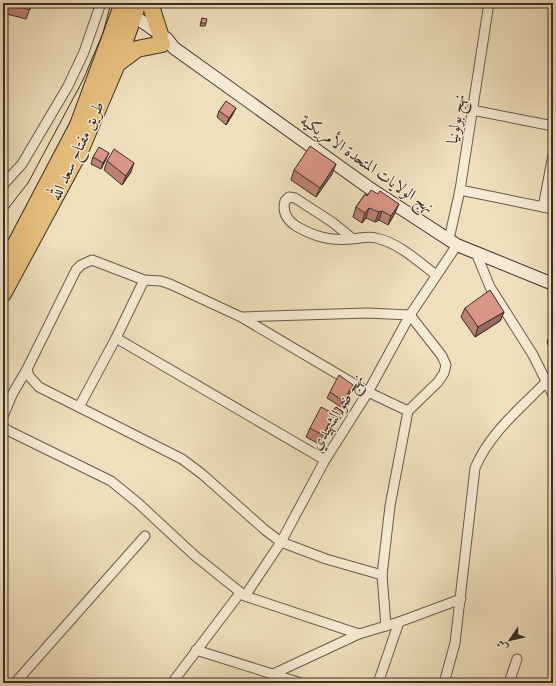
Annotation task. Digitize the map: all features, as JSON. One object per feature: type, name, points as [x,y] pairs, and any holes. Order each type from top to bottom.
[{"type":"highway","points":[[117,64],[137,49],[165,42],[150,3]]},
{"type":"highway","name":"طريق مفتاح سعد الله","points":[[3,294],[80,151],[117,64],[128,12]]},
{"type":"highway","name":"طريق مفتاح سعد الله","points":[[3,268],[75,131],[128,12]]},
{"type":"street","points":[[3,185],[22,164],[68,86],[84,52],[101,3]]},
{"type":"street","name":"نهج بولونيا","points":[[453,242],[489,3]]},
{"type":"street","name":"نهج الولايات المتحدة الأمريكية","points":[[128,12],[165,42],[368,187],[453,242],[476,253],[553,284]]},
{"type":"street","points":[[472,110],[553,126]]},
{"type":"street","points":[[543,207],[553,155]]},
{"type":"street","points":[[3,180],[14,174]]},
{"type":"street","points":[[460,190],[553,209]]},
{"type":"street","points":[[353,239],[332,222],[295,198],[290,198],[284,201],[284,212],[291,223],[310,234],[328,239],[353,239],[366,236],[377,238],[389,242],[436,275]]},
{"type":"street","name":"نهج ضو الشهيدي","points":[[172,683],[196,650],[243,595],[281,542],[325,460],[368,392],[410,315],[436,275],[453,242]]},
{"type":"street","points":[[476,253],[490,287],[548,381],[553,394]]},
{"type":"street","points":[[3,416],[13,393],[27,369],[76,270],[81,265],[92,260],[144,280],[161,281],[170,284],[241,317],[368,392],[408,411]]},
{"type":"street","points":[[79,407],[116,338],[144,280]]},
{"type":"street","points":[[241,317],[367,313],[410,315],[442,356],[446,365],[444,373],[438,382],[408,411],[390,506],[382,575],[386,626]]},
{"type":"street","points":[[116,338],[325,460]]},
{"type":"street","points":[[27,369],[30,376],[39,387],[190,464],[264,530],[281,542],[326,559],[382,575]]},
{"type":"street","points":[[444,683],[455,643],[476,468],[487,444],[495,434],[548,381]]},
{"type":"street","points":[[3,427],[111,481],[138,503],[194,555],[243,595],[359,634]]},
{"type":"street","points":[[15,683],[145,536]]},
{"type":"street","points":[[277,678],[359,634],[399,622],[461,599]]},
{"type":"street","points":[[378,683],[399,622]]},
{"type":"street","points":[[196,650],[277,678],[301,683]]},
{"type":"street","points":[[509,683],[517,659]]},
{"type":"building","points":[[6,3],[32,3],[30,10]]},
{"type":"building","points":[[202,18],[207,19],[206,23],[201,23]]},
{"type":"building","points":[[226,101],[236,108],[229,118],[219,111]]},
{"type":"building","points":[[310,146],[336,164],[320,188],[294,170]]},
{"type":"building","points":[[99,147],[109,153],[103,163],[93,157]]},
{"type":"building","points":[[114,149],[134,163],[126,176],[107,161]]},
{"type":"building","points":[[371,190],[378,194],[380,191],[399,204],[391,216],[382,211],[379,212],[369,208],[365,213],[356,207],[365,194],[367,196]]},
{"type":"building","points":[[490,290],[504,312],[478,327],[465,308]]},
{"type":"building","points":[[553,333],[553,346],[549,336]]},
{"type":"building","points":[[339,375],[353,385],[343,401],[330,392]]},
{"type":"building","points":[[321,407],[334,414],[323,435],[310,428]]},
{"type":"building","points":[[336,407],[343,412],[340,417],[332,412]]},
{"type":"tram line","points":[[3,215],[28,183],[83,80],[103,33],[111,3]]}]
